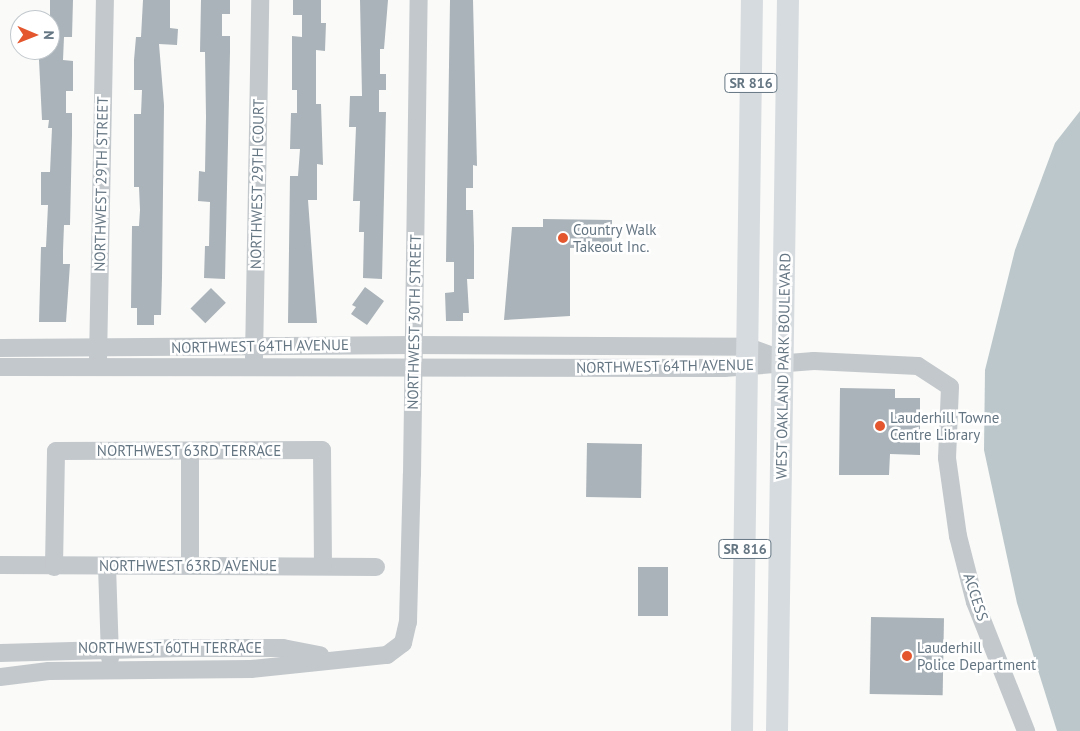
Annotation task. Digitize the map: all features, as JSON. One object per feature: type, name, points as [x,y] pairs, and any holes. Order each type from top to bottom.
[{"type":"main road","name":"SR 816","points":[[742,731],[752,0]]},
{"type":"main road","name":"WEST OAKLAND PARK BOULEVARD","points":[[778,731],[788,0]]},
{"type":"street","name":"NORTHWEST 29TH STREET","points":[[98,368],[105,0]]},
{"type":"street","name":"NORTHWEST 29TH COURT","points":[[254,368],[260,0]]},
{"type":"street","name":"NORTHWEST 30TH STREET","points":[[403,643],[408,622],[419,0]]},
{"type":"street","name":"NORTHWEST 64TH AVENUE","points":[[0,348],[413,344],[621,346],[784,361],[918,366],[950,387],[947,458]]},
{"type":"street","points":[[569,367],[588,356],[596,346]]},
{"type":"street","points":[[598,366],[621,346]]},
{"type":"street","name":"NORTHWEST 64TH AVENUE","points":[[0,367],[569,367],[748,358]]},
{"type":"street","name":"NORTHWEST 63RD TERRACE","points":[[54,567],[56,451],[190,452],[322,450],[323,565]]},
{"type":"street","points":[[190,452],[190,565]]},
{"type":"street","name":"ACCESS","points":[[947,458],[958,536],[975,602],[1026,731]]},
{"type":"street","name":"NORTHWEST 63RD AVENUE","points":[[0,565],[54,567],[323,565],[376,567]]},
{"type":"street","points":[[107,566],[110,670]]},
{"type":"street","name":"NORTHWEST 60TH TERRACE","points":[[0,677],[49,671],[251,669],[340,658],[388,655],[403,643]]},
{"type":"street","name":"NORTHWEST 60TH TERRACE","points":[[0,653],[110,647],[282,648],[340,658]]},
{"type":"street","points":[[179,669],[180,648]]},
{"type":"shaded area","points":[[1080,111],[1080,731],[1057,731],[1017,603],[984,450],[985,370],[1015,250],[1055,143]]},
{"type":"building","points":[[50,0],[73,0],[72,37],[64,37],[63,60],[73,61],[73,91],[66,91],[66,113],[72,113],[72,135],[70,225],[64,225],[63,251],[63,264],[70,264],[66,322],[39,322],[41,247],[46,247],[48,205],[41,205],[41,172],[50,172],[52,128],[48,128],[49,120],[42,120],[39,60],[60,60],[60,10],[50,10]]},
{"type":"building","points":[[143,0],[170,0],[170,28],[178,29],[177,45],[159,44],[164,105],[162,278],[161,315],[154,315],[154,325],[137,325],[137,308],[131,308],[132,226],[139,226],[140,210],[139,187],[134,187],[134,114],[141,114],[142,90],[134,90],[134,60],[136,37],[141,37]]},
{"type":"building","points":[[201,0],[230,0],[230,14],[222,14],[222,36],[230,36],[225,279],[204,278],[205,246],[209,246],[210,202],[198,201],[199,171],[205,172],[206,117],[205,52],[200,52]]},
{"type":"building","points":[[293,0],[321,0],[321,23],[326,23],[325,51],[316,50],[316,104],[321,104],[323,165],[317,164],[317,200],[308,200],[317,323],[288,323],[290,176],[298,176],[300,149],[290,149],[291,113],[297,113],[297,90],[292,90],[292,36],[302,37],[302,15],[293,15]]},
{"type":"building","points":[[360,0],[388,0],[384,49],[380,49],[380,74],[386,74],[386,90],[379,90],[379,112],[386,112],[382,279],[363,278],[364,232],[359,232],[360,201],[353,201],[356,127],[349,127],[350,96],[362,96]]},
{"type":"building","points":[[450,0],[473,0],[477,166],[473,165],[473,188],[466,188],[466,210],[473,210],[474,279],[467,279],[469,313],[463,313],[463,321],[446,321],[445,293],[454,292],[454,262],[446,262]]},
{"type":"building","points":[[543,219],[612,220],[612,248],[570,248],[570,316],[504,320],[512,227],[543,227]]},
{"type":"building","points":[[365,287],[384,301],[367,325],[351,314],[356,307],[352,305]]},
{"type":"building","points":[[211,288],[226,303],[205,323],[190,309]]},
{"type":"building","name":"Lauderhill Towne Centre Library","points":[[840,388],[895,389],[895,398],[920,398],[920,455],[890,454],[889,475],[839,475]]},
{"type":"building","points":[[587,443],[642,444],[641,498],[586,497]]},
{"type":"building","points":[[638,567],[668,567],[668,616],[638,616]]},
{"type":"building","name":"Lauderhill Police Department","points":[[871,617],[944,618],[943,695],[870,694]]},
{"type":"place","name":"Country Walk Takeout Inc.","points":[[563,238]]},
{"type":"place","name":"Lauderhill Towne Centre Library","points":[[880,426]]},
{"type":"place","name":"Lauderhill Police Department","points":[[907,656]]}]
